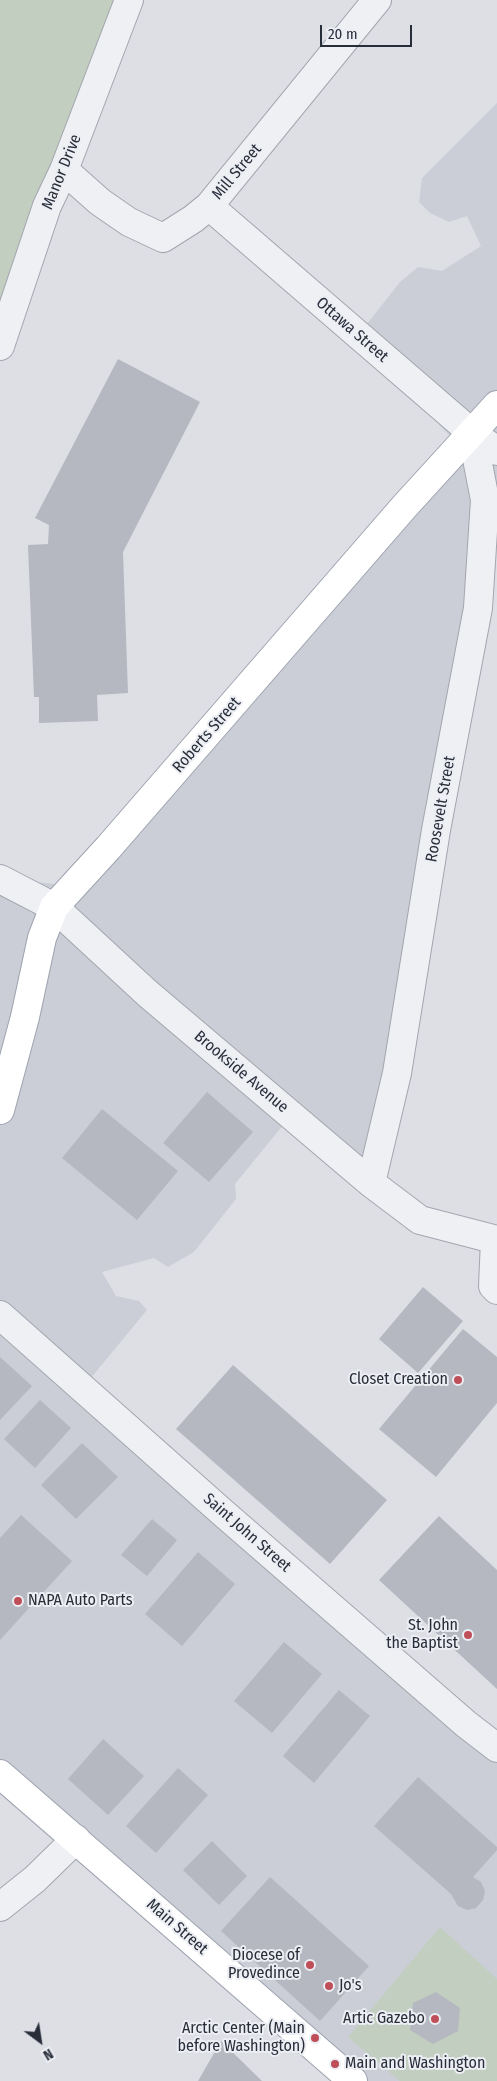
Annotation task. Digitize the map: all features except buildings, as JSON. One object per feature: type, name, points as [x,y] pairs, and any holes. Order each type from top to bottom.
[{"type":"main road","name":"Roberts Street","points":[[0,1110],[25,1017],[42,938],[54,907],[108,848],[404,507],[497,404]]},
{"type":"main road","name":"Main Street","points":[[0,1774],[354,2081]]},
{"type":"street","name":"Manor Drive","points":[[0,346],[47,206],[64,170],[129,0]]},
{"type":"street","name":"Mill Street","points":[[64,170],[100,202],[129,222],[163,238],[193,219],[209,206],[377,0]]},
{"type":"street","name":"Ottawa Street","points":[[209,206],[472,433],[497,451]]},
{"type":"street","name":"Roosevelt Street","points":[[371,1183],[397,1072],[436,830],[478,608],[485,500],[472,433]]},
{"type":"street","name":"Brookside Avenue","points":[[0,879],[54,907],[147,994],[371,1183],[420,1220],[496,1240],[493,1286],[497,1290]]},
{"type":"street","name":"Saint John Street","points":[[0,1315],[466,1724],[497,1748]]},
{"type":"street","points":[[0,1907],[35,1879],[76,1839]]},
{"type":"shaded area","points":[[497,103],[497,483],[384,1198],[284,1124],[235,1184],[236,1199],[194,1252],[168,1267],[154,1258],[102,1272],[116,1296],[139,1301],[147,1310],[85,1385],[497,1751],[497,2081],[349,2081],[0,1775],[0,878],[81,887],[466,453],[349,329],[359,334],[400,282],[418,267],[442,271],[481,246],[467,216],[449,222],[430,213],[419,202],[422,178]]},
{"type":"green space","points":[[0,0],[130,0],[0,345]]},
{"type":"green space","points":[[440,1927],[497,1979],[497,2081],[400,2081],[348,2037]]},
{"type":"place","name":"Closet Creation","points":[[458,1380]]},
{"type":"place","name":"NAPA Auto Parts","points":[[18,1601]]},
{"type":"place","name":"St. John the Baptist","points":[[468,1635]]},
{"type":"place","name":"Diocese of Provedince","points":[[310,1965]]},
{"type":"place","name":"Jo's","points":[[329,1986]]},
{"type":"place","name":"Artic Gazebo","points":[[435,2019]]},
{"type":"place","name":"Arctic Center (Main before Washington)","points":[[315,2038]]},
{"type":"place","name":"Main and Washington","points":[[335,2064]]}]
